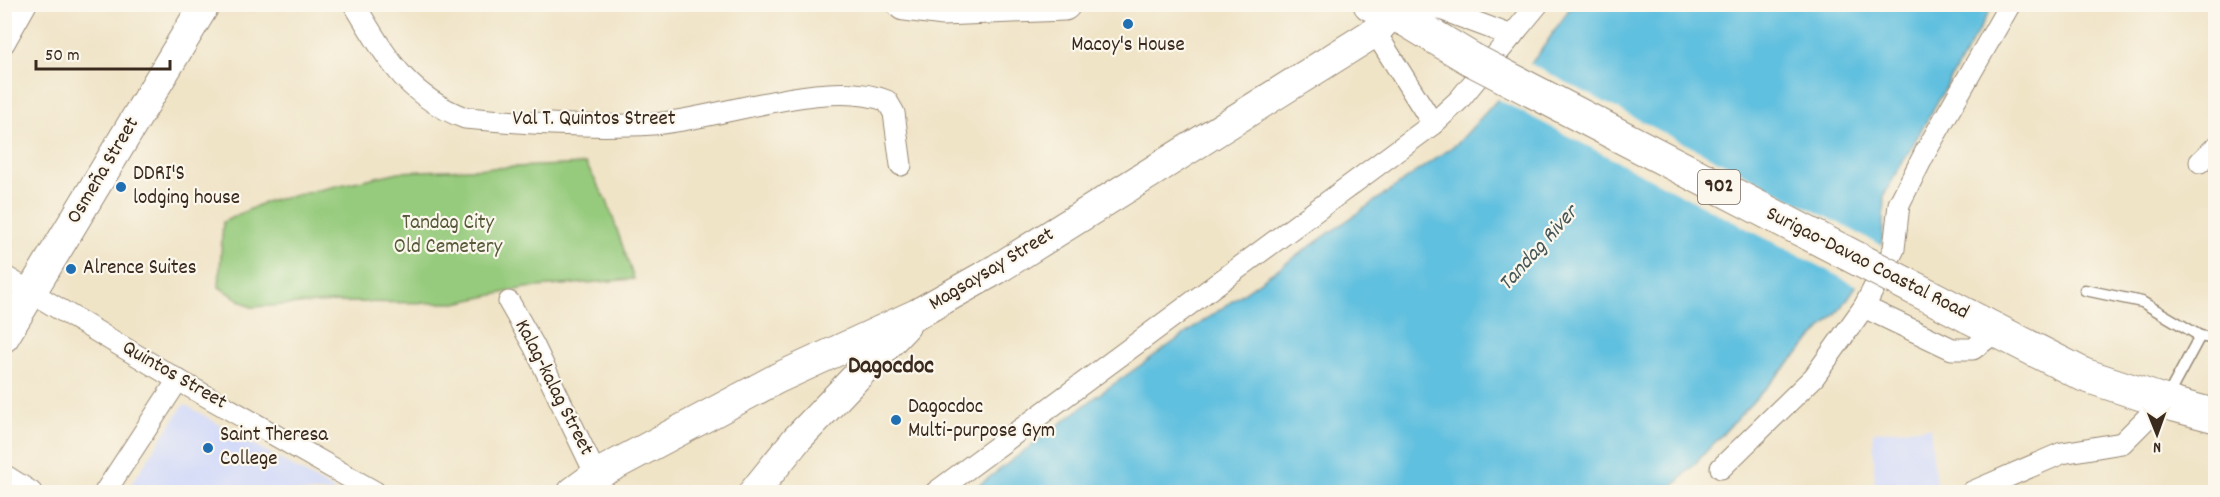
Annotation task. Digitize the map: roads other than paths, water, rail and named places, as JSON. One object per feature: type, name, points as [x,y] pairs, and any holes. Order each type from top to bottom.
[{"type":"highway","points":[[904,4],[942,9],[1064,4]]},
{"type":"highway","name":"Surigao-Davao Coastal Road","points":[[1382,14],[1408,21],[1471,58],[2084,375],[2216,416]]},
{"type":"main road","name":"Osmeña Street","points":[[4,337],[205,4]]},
{"type":"main road","name":"Magsaysay Street","points":[[585,484],[778,378],[917,314],[997,269],[1382,14]]},
{"type":"main road","points":[[754,492],[796,440],[917,314]]},
{"type":"street","name":"Val T. Quintos Street","points":[[354,4],[398,72],[417,92],[439,108],[465,118],[652,124],[812,96],[861,94],[887,101],[894,113],[901,165]]},
{"type":"street","points":[[1426,4],[1512,36]]},
{"type":"street","points":[[936,492],[1433,124],[1459,100],[1538,4]]},
{"type":"street","points":[[1721,468],[1814,377],[1864,307],[1894,249],[1899,204],[1926,151],[2010,4]]},
{"type":"street","points":[[4,43],[16,14]]},
{"type":"street","points":[[1382,14],[1433,124]]},
{"type":"street","points":[[2200,162],[2216,147]]},
{"type":"street","name":"Quintos Street","points":[[4,276],[178,380],[375,492]]},
{"type":"street","name":"Kalag-kalag Street","points":[[509,302],[534,346],[585,484]]},
{"type":"street","points":[[1864,307],[1952,349],[1973,349],[1998,330]]},
{"type":"street","points":[[105,492],[178,380]]},
{"type":"street","points":[[1972,492],[2062,453],[2122,442],[2132,436],[2164,401]]},
{"type":"street","points":[[4,475],[31,492]]},
{"type":"lane","points":[[2085,290],[2142,302],[2200,336],[2216,339]]},
{"type":"lane","points":[[2164,401],[2200,336]]},
{"type":"water","name":"Tandag River","points":[[1572,5],[1993,5],[1884,195],[1882,248],[1842,307],[1668,492],[970,492],[1101,393],[1459,142],[1538,55]]},
{"type":"place","name":"Macoy's House","points":[[1128,24]]},
{"type":"place","name":"DDRI'S lodging house","points":[[121,187]]},
{"type":"place","name":"Alrence Suites","points":[[71,269]]},
{"type":"place","name":"Dagocdoc Multi-purpose Gym","points":[[896,420]]},
{"type":"place","name":"Saint Theresa College","points":[[208,448]]},
{"type":"district","name":"Dagocdoc","points":[[891,367]]},
{"type":"park label","name":"Tandag City Old Cemetery","points":[[448,236]]}]
